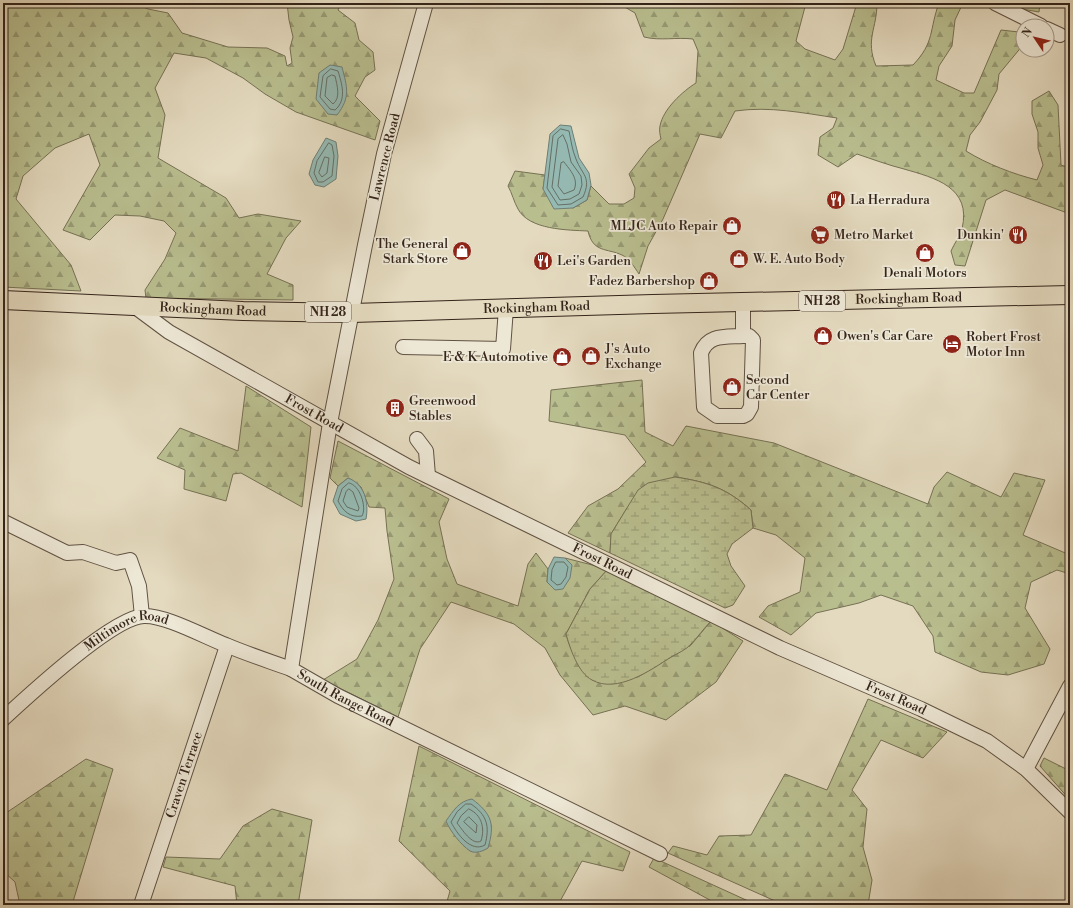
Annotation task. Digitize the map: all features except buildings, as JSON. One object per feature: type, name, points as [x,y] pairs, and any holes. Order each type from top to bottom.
[{"type":"main road","name":"Rockingham Road","points":[[3,300],[243,311],[352,313],[1070,295]]},
{"type":"street","name":"Lawrence Road","points":[[352,313],[384,154],[426,3]]},
{"type":"street","points":[[995,3],[1025,18]]},
{"type":"street","points":[[1055,33],[1060,35]]},
{"type":"street","points":[[742,336],[743,302]]},
{"type":"street","name":"Frost Road","points":[[134,306],[169,332],[330,423],[428,476],[780,648],[921,709],[987,741],[1026,769],[1070,812]]},
{"type":"street","points":[[404,347],[503,349],[506,308]]},
{"type":"street","name":"South Range Road","points":[[352,313],[330,423],[291,669],[338,696],[660,854]]},
{"type":"street","points":[[742,336],[749,336],[753,340],[751,406],[748,414],[743,416],[716,416],[704,407],[701,353],[703,347],[712,338],[742,336]]},
{"type":"street","points":[[417,439],[426,451],[428,476]]},
{"type":"street","points":[[4,522],[68,553],[83,552],[116,563],[130,560],[139,586],[142,616]]},
{"type":"street","name":"Miltimore Road","points":[[3,719],[47,680],[97,640],[121,624],[142,616],[152,616],[168,621],[227,646],[291,669]]},
{"type":"street","name":"Craven Terrace","points":[[141,905],[227,646]]},
{"type":"street","points":[[1026,769],[1070,686]]},
{"type":"green space","points":[[3,3],[135,3],[148,9],[168,13],[182,33],[228,47],[267,48],[285,56],[287,66],[292,63],[290,48],[293,37],[287,3],[341,3],[338,10],[355,23],[359,40],[373,52],[375,70],[365,77],[355,96],[380,121],[375,140],[296,112],[265,94],[243,78],[206,58],[174,53],[155,88],[165,115],[158,158],[226,198],[239,218],[258,214],[301,221],[286,238],[267,274],[293,285],[293,300],[146,298],[145,290],[165,259],[176,233],[164,221],[140,216],[115,215],[90,240],[63,230],[100,165],[89,134],[55,148],[23,176],[16,199],[71,265],[81,291],[3,287]]},
{"type":"green space","points":[[618,3],[806,3],[796,41],[805,49],[835,60],[843,49],[857,3],[877,3],[877,12],[871,41],[876,66],[913,65],[920,57],[928,42],[939,3],[963,3],[955,20],[952,46],[939,66],[936,80],[964,93],[974,93],[1001,30],[1015,32],[1015,55],[999,74],[997,90],[980,122],[970,135],[966,151],[1000,168],[1037,180],[1043,165],[1038,148],[1038,132],[1032,114],[1032,101],[1049,91],[1058,105],[1061,165],[1070,168],[1070,214],[1005,190],[986,200],[965,266],[955,265],[951,251],[961,232],[964,215],[962,203],[956,194],[948,187],[928,176],[857,154],[838,167],[818,155],[820,137],[833,128],[837,118],[799,112],[761,109],[735,111],[721,138],[700,134],[663,219],[648,246],[639,274],[632,263],[625,256],[601,249],[593,243],[588,231],[550,228],[531,221],[523,216],[518,209],[508,186],[515,171],[545,175],[543,189],[573,208],[587,200],[591,186],[609,204],[624,204],[634,198],[635,188],[629,174],[649,148],[661,139],[660,126],[669,107],[685,91],[696,83],[698,51],[693,39],[656,39],[644,37],[635,13]]},
{"type":"green space","points":[[1018,3],[1040,3],[1039,12],[1016,8]]},
{"type":"green space","points":[[642,380],[645,432],[673,446],[686,426],[774,443],[928,504],[934,487],[947,472],[1001,497],[1014,473],[1045,480],[1023,535],[1070,555],[1070,574],[1057,570],[1031,582],[1025,608],[1050,649],[1044,664],[1008,675],[981,672],[935,652],[933,636],[913,606],[881,595],[859,603],[816,613],[791,635],[759,617],[768,606],[800,592],[805,558],[776,535],[753,528],[751,510],[742,502],[725,491],[697,481],[675,477],[627,508],[611,534],[610,553],[568,533],[588,506],[618,489],[646,462],[625,435],[549,421],[551,390]]},
{"type":"green space","points":[[246,386],[311,427],[302,507],[241,473],[233,474],[226,501],[184,489],[185,470],[157,458],[180,428],[238,451]]},
{"type":"green space","points":[[338,441],[449,499],[439,522],[447,559],[457,584],[518,606],[528,564],[536,553],[548,569],[547,582],[572,565],[565,558],[608,569],[590,589],[566,634],[570,647],[576,658],[592,680],[638,677],[691,645],[711,621],[743,641],[716,682],[666,720],[625,706],[593,715],[560,675],[545,648],[514,624],[451,602],[420,649],[398,717],[323,680],[357,659],[378,620],[394,579],[385,508],[369,507],[361,487],[348,478],[338,486],[330,478]]},
{"type":"green space","points":[[675,477],[697,481],[716,487],[733,496],[751,510],[753,528],[732,544],[727,554],[731,566],[745,586],[733,605],[725,608],[610,553],[611,534],[638,490],[648,483]]},
{"type":"green space","points":[[608,569],[711,621],[687,648],[644,674],[633,679],[612,684],[602,684],[592,680],[587,677],[579,666],[572,653],[566,634],[590,589]]},
{"type":"green space","points":[[868,699],[947,732],[923,758],[881,740],[852,790],[867,809],[863,847],[872,880],[868,905],[784,905],[668,853],[673,846],[707,855],[719,836],[751,835],[785,774],[827,790]]},
{"type":"green space","points":[[419,746],[630,852],[623,871],[582,861],[558,905],[446,905],[450,891],[399,841]]},
{"type":"green space","points":[[1044,758],[1070,771],[1070,800],[1040,766]]},
{"type":"green space","points":[[86,759],[113,769],[72,905],[20,905],[15,882],[3,871],[3,815]]},
{"type":"green space","points":[[272,809],[312,820],[298,905],[237,905],[235,886],[163,867],[166,857],[220,859],[243,826]]},
{"type":"green space","points":[[654,858],[757,905],[719,905],[649,867]]},
{"type":"water","points":[[330,65],[342,67],[347,92],[344,103],[337,115],[328,114],[316,99],[319,73]]},
{"type":"water","points":[[560,125],[571,126],[579,158],[589,173],[591,185],[587,200],[573,208],[554,209],[543,189],[550,134]]},
{"type":"water","points":[[326,138],[336,142],[338,156],[336,179],[324,187],[315,185],[309,174],[313,160]]},
{"type":"water","points":[[348,478],[354,481],[362,489],[367,507],[366,519],[356,521],[340,514],[333,501],[338,486]]},
{"type":"water","points":[[554,557],[565,558],[572,565],[570,578],[563,589],[555,590],[547,582],[548,569]]},
{"type":"water","points":[[472,799],[479,804],[488,815],[491,826],[488,848],[477,852],[470,851],[460,842],[446,821],[460,804]]},
{"type":"place","name":"La Herradura","points":[[836,200]]},
{"type":"place","name":"MLJC Auto Repair","points":[[732,226]]},
{"type":"place","name":"Metro Market","points":[[820,235]]},
{"type":"place","name":"Dunkin'","points":[[1018,235]]},
{"type":"place","name":"The General Stark Store","points":[[462,251]]},
{"type":"place","name":"Denali Motors","points":[[925,253]]},
{"type":"place","name":"W. E. Auto Body","points":[[739,259]]},
{"type":"place","name":"Lei's Garden","points":[[543,261]]},
{"type":"place","name":"Fadez Barbershop","points":[[709,281]]},
{"type":"place","name":"Owen's Car Care","points":[[823,336]]},
{"type":"place","name":"Robert Frost Motor Inn","points":[[952,344]]},
{"type":"place","name":"J's Auto Exchange","points":[[591,356]]},
{"type":"place","name":"E & K Automotive","points":[[562,357]]},
{"type":"place","name":"Second Car Center","points":[[732,387]]},
{"type":"place","name":"Greenwood Stables","points":[[395,408]]}]
